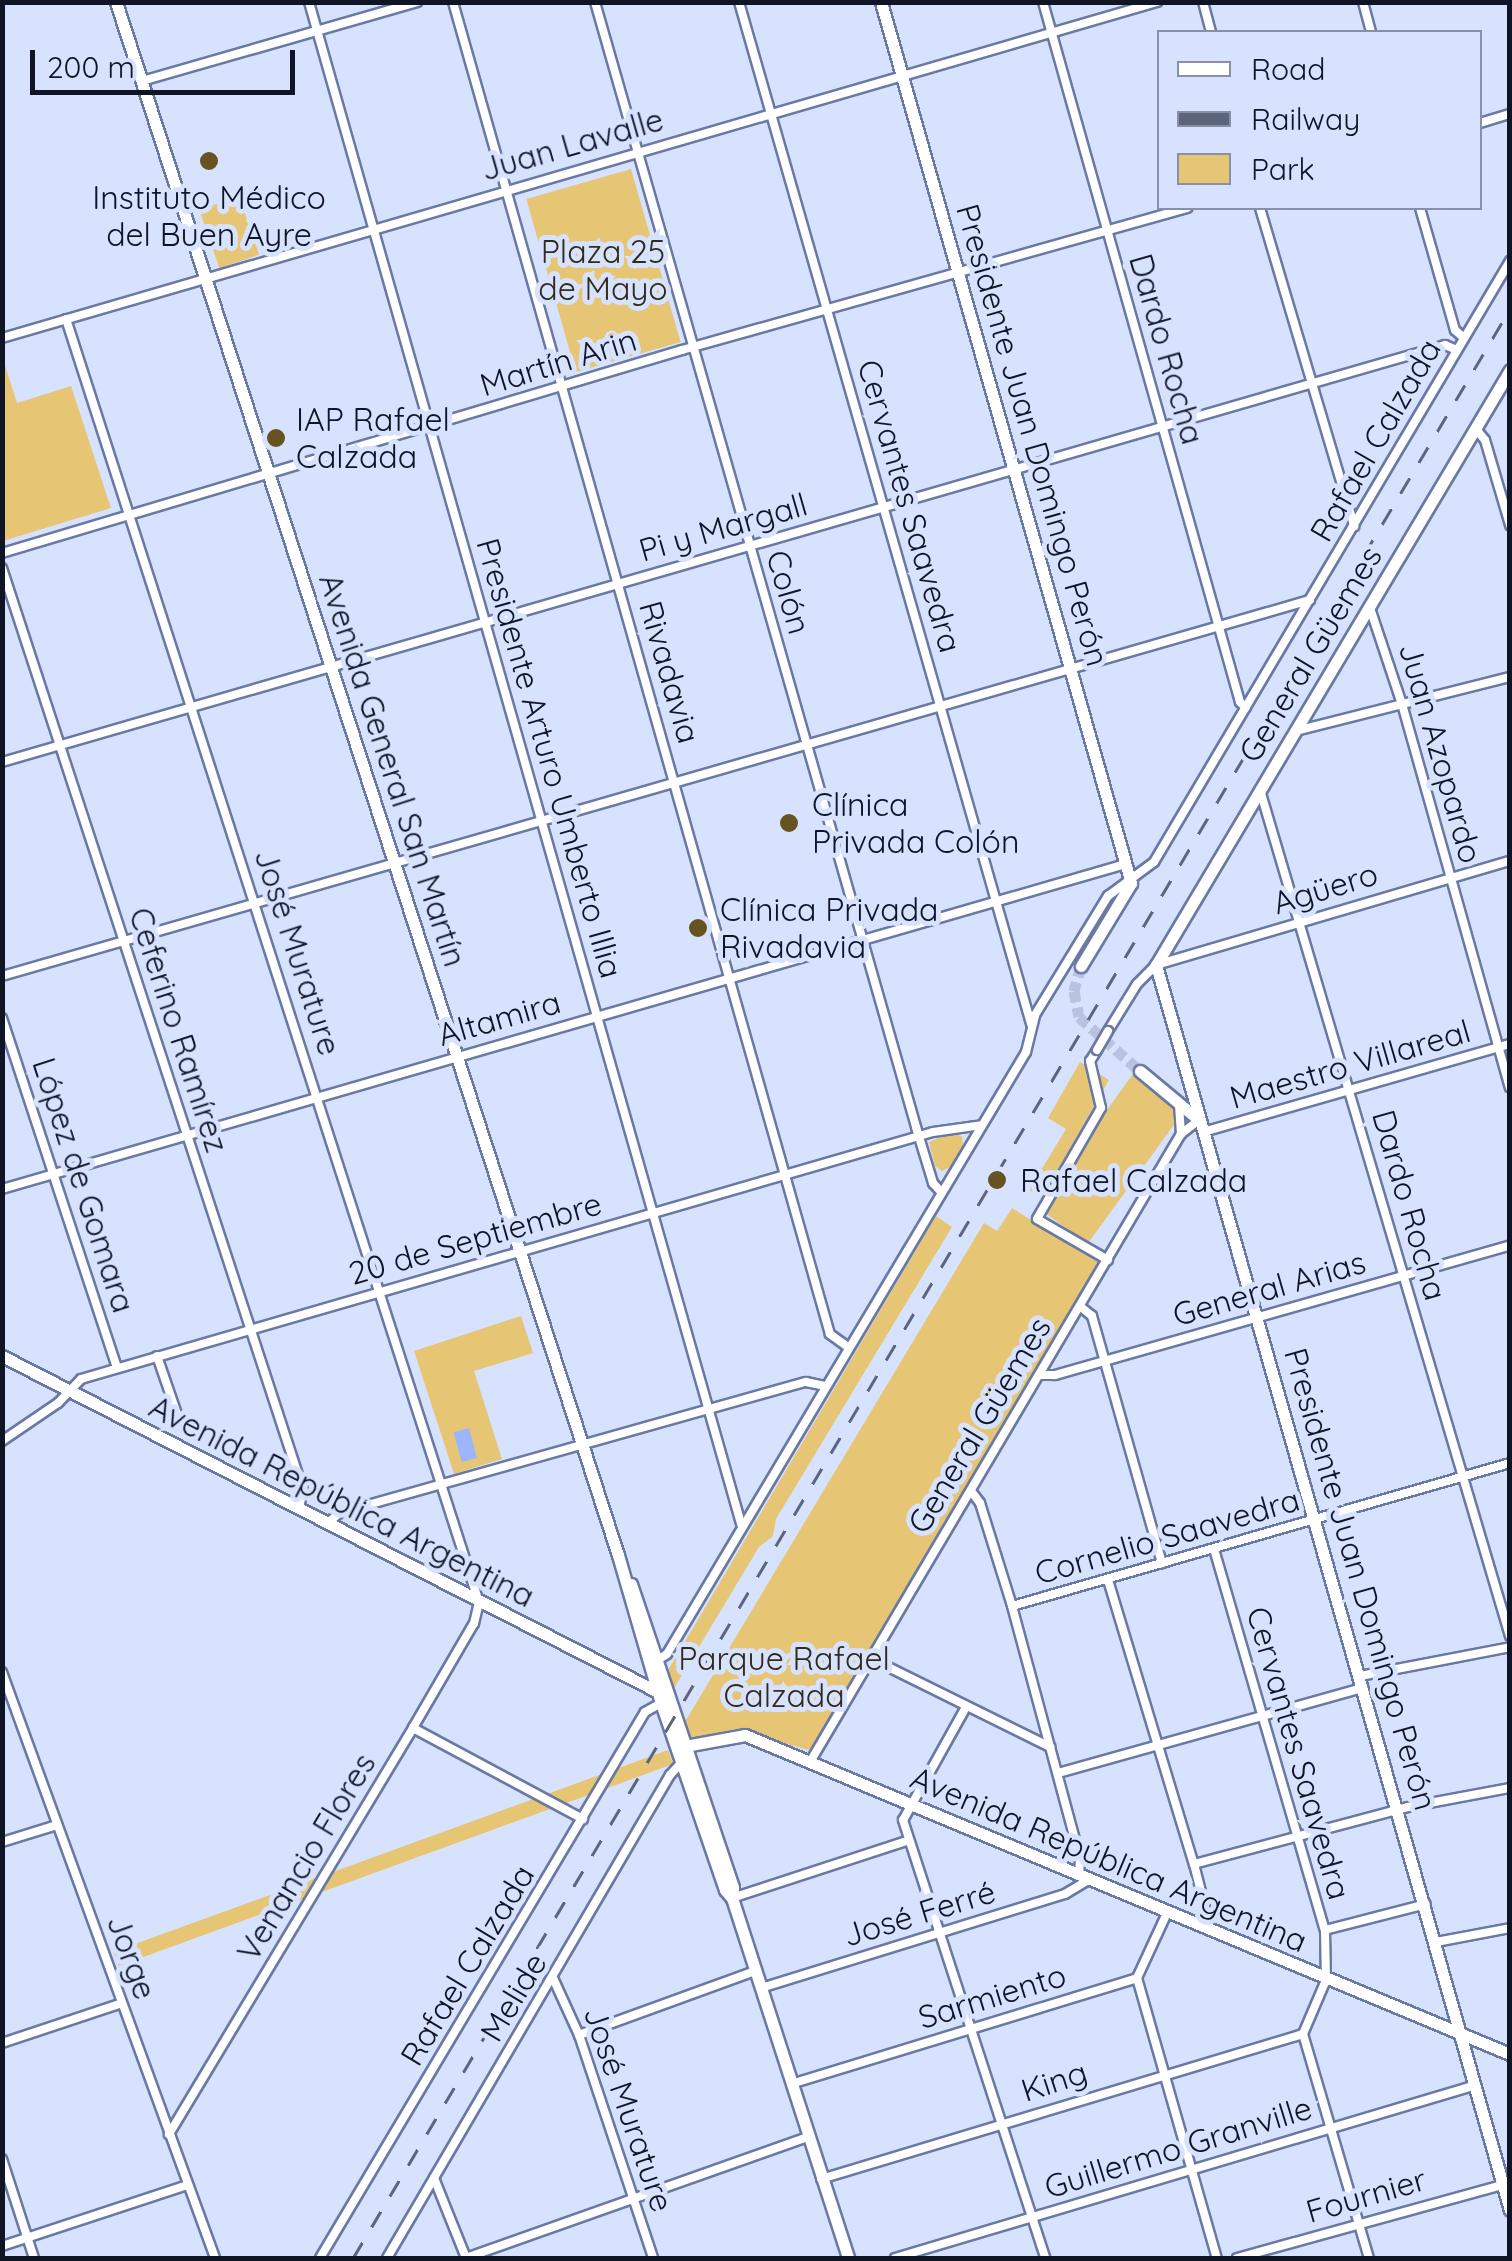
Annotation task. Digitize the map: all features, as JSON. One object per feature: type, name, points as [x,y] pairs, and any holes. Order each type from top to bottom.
[{"type":"main road","name":"Avenida General San Martín","points":[[116,2],[618,1554],[659,1698],[725,1890],[732,1898]]},
{"type":"main road","name":"Presidente Juan Domingo Perón","points":[[881,2],[1131,883]]},
{"type":"main road","name":"General Güemes","points":[[1156,965],[1508,376]]},
{"type":"main road","points":[[1081,966],[1131,883]]},
{"type":"main road","name":"Presidente Juan Domingo Perón","points":[[1156,965],[1506,2184],[1510,2210]]},
{"type":"main road","points":[[1140,1071],[1201,1126]]},
{"type":"main road","name":"Avenida República Argentina","points":[[2,1356],[659,1698]]},
{"type":"main road","name":"Avenida General San Martín","points":[[618,1554],[658,1660],[848,2258]]},
{"type":"main road","name":"Avenida República Argentina","points":[[686,1746],[745,1735],[1510,2054]]},
{"type":"street","name":"Presidente Arturo Umberto Illia","points":[[309,2],[742,1527]]},
{"type":"street","points":[[142,81],[416,2]]},
{"type":"street","name":"Rivadavia","points":[[453,2],[830,1334],[848,1348]]},
{"type":"street","name":"Colón","points":[[595,2],[862,941],[919,1136],[934,1182],[942,1193]]},
{"type":"street","name":"Cervantes Saavedra","points":[[739,2],[1032,1024]]},
{"type":"street","name":"Dardo Rocha","points":[[1043,2],[1246,708]]},
{"type":"street","name":"Juan Lavalle","points":[[2,338],[1156,2]]},
{"type":"street","points":[[1203,2],[1210,30]]},
{"type":"street","points":[[1363,2],[1370,30]]},
{"type":"street","points":[[1482,122],[1510,114]]},
{"type":"street","name":"Martín Arin","points":[[2,552],[694,347],[1180,210]]},
{"type":"street","points":[[1261,210],[1354,526]]},
{"type":"street","points":[[1421,210],[1455,330],[1464,338]]},
{"type":"street","name":"Rafael Calzada","points":[[658,1660],[667,1654],[1026,1052],[1032,1024],[1108,896],[1131,883],[1154,862],[1510,261]]},
{"type":"street","name":"José Murature","points":[[66,319],[480,1602]]},
{"type":"street","name":"Pi y Margall","points":[[2,762],[1445,346],[1457,350]]},
{"type":"street","points":[[1476,429],[1505,494],[1510,524]]},
{"type":"street","name":"Ceferino Ramírez","points":[[2,568],[303,1490],[299,1508]]},
{"type":"street","points":[[2,976],[392,860],[1310,600]]},
{"type":"street","name":"Juan Azopardo","points":[[1370,608],[1402,704],[1510,1087]]},
{"type":"street","points":[[1296,731],[1510,677]]},
{"type":"street","name":"Dardo Rocha","points":[[1260,790],[1303,921],[1402,1276],[1510,1636]]},
{"type":"street","name":"Agüero","points":[[1156,965],[1510,861]]},
{"type":"street","name":"Altamira","points":[[2,1189],[1126,864]]},
{"type":"street","points":[[1108,1260],[1036,1219],[1101,1108],[1090,1060],[1137,984],[1156,965]]},
{"type":"street","name":"López de Gomara","points":[[2,1018],[117,1368]]},
{"type":"street","name":"Maestro Villareal","points":[[1201,1126],[1351,1090],[1510,1044]]},
{"type":"street","points":[[1179,1104],[1181,1134]]},
{"type":"street","name":"20 de Septiembre","points":[[2,1441],[82,1379],[919,1136],[964,1124],[982,1125]]},
{"type":"street","name":"General Güemes","points":[[810,1762],[1181,1134],[1201,1126]]},
{"type":"street","name":"General Arias","points":[[1041,1375],[1105,1361],[1510,1244]]},
{"type":"street","points":[[1082,1306],[1092,1316],[1162,1563]]},
{"type":"street","points":[[157,1356],[179,1420]]},
{"type":"street","points":[[328,1523],[340,1513],[806,1382],[825,1386]]},
{"type":"street","name":"Cornelio Saavedra","points":[[1012,1606],[1510,1463]]},
{"type":"street","points":[[972,1491],[980,1504],[1012,1606],[1083,1878]]},
{"type":"street","name":"Cervantes Saavedra","points":[[1214,1549],[1325,1930],[1326,1980],[1302,2034]]},
{"type":"street","points":[[1108,1580],[1194,1864],[1206,1910],[1204,1928]]},
{"type":"street","name":"Venancio Flores","points":[[169,2134],[413,1728],[474,1623],[480,1602]]},
{"type":"street","points":[[1058,1773],[1261,1718],[1361,1682],[1510,1647]]},
{"type":"street","points":[[872,1659],[1050,1748]]},
{"type":"street","name":"Jorge","points":[[2,1672],[215,2258]]},
{"type":"street","name":"Rafael Calzada","points":[[320,2258],[645,1712],[659,1698]]},
{"type":"street","points":[[966,1707],[903,1820],[1045,2258]]},
{"type":"street","points":[[413,1728],[583,1819]]},
{"type":"street","name":"Melide","points":[[386,2258],[670,1775],[682,1762]]},
{"type":"street","points":[[1194,1864],[1398,1810],[1510,1788]]},
{"type":"street","points":[[2,1842],[57,1826]]},
{"type":"street","points":[[732,1898],[909,1840]]},
{"type":"street","name":"José Ferré","points":[[761,1988],[1065,1894],[1083,1878]]},
{"type":"street","points":[[1325,1930],[1426,1904]]},
{"type":"street","points":[[1168,1911],[1136,1978],[1217,2258]]},
{"type":"street","points":[[1436,1942],[1510,1928]]},
{"type":"street","points":[[578,2036],[756,1971]]},
{"type":"street","name":"José Murature","points":[[554,1978],[578,2036],[652,2258]]},
{"type":"street","name":"Sarmiento","points":[[791,2084],[1136,1978]]},
{"type":"street","points":[[2,2043],[122,2003]]},
{"type":"street","points":[[1302,2034],[1368,2258]]},
{"type":"street","name":"King","points":[[821,2179],[1302,2034]]},
{"type":"street","name":"Guillermo Granville","points":[[895,2258],[1476,2085]]},
{"type":"street","points":[[434,2178],[466,2258],[808,2137]]},
{"type":"street","points":[[2,2159],[34,2258]]},
{"type":"street","name":"Fournier","points":[[1237,2258],[1506,2184]]},
{"type":"street","points":[[2,2246],[188,2185]]},
{"type":"green space","name":"Plaza 25 de Mayo","points":[[631,169],[681,342],[576,372],[526,199]]},
{"type":"green space","points":[[239,196],[259,255],[219,268],[199,210]]},
{"type":"green space","points":[[3,359],[17,403],[71,386],[111,508],[3,541]]},
{"type":"green space","points":[[1080,1062],[1109,1080],[1042,1197],[1029,1190],[1066,1129],[1048,1118]]},
{"type":"green space","points":[[1133,1074],[1184,1111],[1088,1244],[1037,1207]]},
{"type":"green space","points":[[953,1132],[962,1137],[963,1145],[950,1167],[942,1171],[935,1166],[929,1142]]},
{"type":"green space","name":"Parque Rafael Calzada","points":[[1012,1208],[1101,1264],[812,1751],[735,1729],[694,1738],[686,1735],[686,1720],[984,1223],[997,1231]]},
{"type":"green space","points":[[936,1216],[952,1227],[776,1519],[773,1536],[759,1547],[673,1690],[667,1672]]},
{"type":"green space","points":[[521,1316],[533,1353],[474,1371],[502,1459],[454,1474],[414,1351]]},
{"type":"green space","points":[[668,1750],[673,1764],[119,1966],[114,1952]]},
{"type":"water","points":[[469,1428],[477,1458],[462,1462],[454,1432]]},
{"type":"tunnel","points":[[1081,966],[1074,991],[1079,1017],[1140,1071]]},
{"type":"railway","points":[[353,2258],[1510,309]]},
{"type":"place","name":"Instituto Médico del Buen Ayre","points":[[209,161]]},
{"type":"place","name":"IAP Rafael Calzada","points":[[276,438]]},
{"type":"place","name":"Clínica Privada Colón","points":[[789,823]]},
{"type":"place","name":"Clínica Privada Rivadavia","points":[[698,928]]},
{"type":"place","name":"Rafael Calzada","points":[[997,1180]]}]
